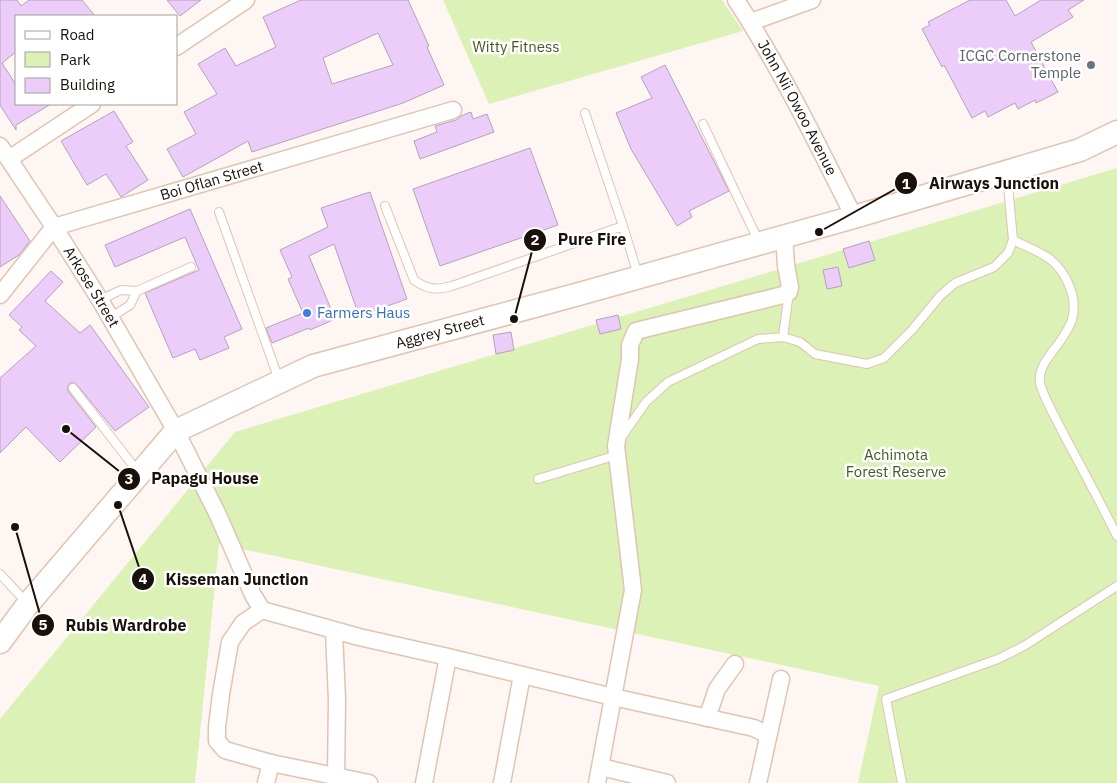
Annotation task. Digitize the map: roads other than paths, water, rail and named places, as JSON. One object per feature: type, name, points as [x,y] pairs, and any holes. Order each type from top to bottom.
[{"type":"main road","name":"Aggrey Street","points":[[0,642],[28,604],[176,431],[313,366],[854,217],[1080,150],[1117,132]]},
{"type":"street","points":[[178,46],[246,0]]},
{"type":"street","name":"John Nii Owoo Avenue","points":[[736,0],[751,22],[792,95],[854,217]]},
{"type":"street","points":[[751,22],[812,0]]},
{"type":"street","points":[[4,153],[90,105]]},
{"type":"street","name":"Boi Oflan Street","points":[[54,227],[453,110]]},
{"type":"street","name":"Arkose Street","points":[[4,153],[100,300],[176,431],[198,473],[253,595],[262,610]]},
{"type":"street","points":[[0,295],[54,227]]},
{"type":"street","points":[[667,783],[599,775],[633,590],[616,450],[630,359],[630,345],[636,331],[789,292],[784,236]]},
{"type":"street","points":[[369,783],[271,763],[225,750],[217,741],[219,711],[230,642],[243,623],[262,610],[359,637],[754,728],[768,734]]},
{"type":"street","points":[[334,630],[336,700],[343,779]]},
{"type":"street","points":[[424,783],[448,657]]},
{"type":"street","points":[[707,718],[717,690],[735,664]]},
{"type":"street","points":[[502,783],[522,675]]},
{"type":"street","points":[[758,783],[781,678]]},
{"type":"street","points":[[266,783],[271,763]]},
{"type":"lane","points":[[585,113],[639,277]]},
{"type":"lane","points":[[703,124],[760,243]]},
{"type":"lane","points":[[538,479],[616,450],[646,402],[668,382],[758,339],[783,337],[800,342],[815,354],[868,364],[884,358],[954,283],[994,267],[1008,253],[1013,240],[1007,172]]},
{"type":"lane","points":[[385,206],[414,280],[422,286],[437,289],[452,286],[623,226]]},
{"type":"lane","points":[[219,212],[280,382]]},
{"type":"lane","points":[[1013,240],[1050,259],[1061,270],[1072,294],[1072,321],[1063,338],[1043,365],[1040,382],[1050,407],[1117,536]]},
{"type":"lane","points":[[100,300],[121,290],[137,290],[191,267]]},
{"type":"lane","points":[[110,318],[130,305],[137,290]]},
{"type":"lane","points":[[783,337],[789,292]]},
{"type":"lane","points":[[73,388],[140,474]]},
{"type":"lane","points":[[0,574],[28,604]]},
{"type":"lane","points":[[902,783],[886,700],[998,659],[1024,646],[1117,586]]},
{"type":"place","name":"ICGC Cornerstone Temple","points":[[1091,65]]},
{"type":"place","name":"Airways Junction","points":[[819,232]]},
{"type":"place","name":"Farmers Haus","points":[[307,313]]},
{"type":"place","name":"Pure Fire","points":[[514,319]]},
{"type":"place","name":"Papagu House","points":[[66,429]]},
{"type":"place","name":"Kisseman Junction","points":[[118,505]]},
{"type":"place","name":"Rubis Wardrobe","points":[[15,527]]},
{"type":"park label","name":"Witty Fitness","points":[[516,47]]},
{"type":"park label","name":"Achimota Forest Reserve","points":[[896,464]]}]
